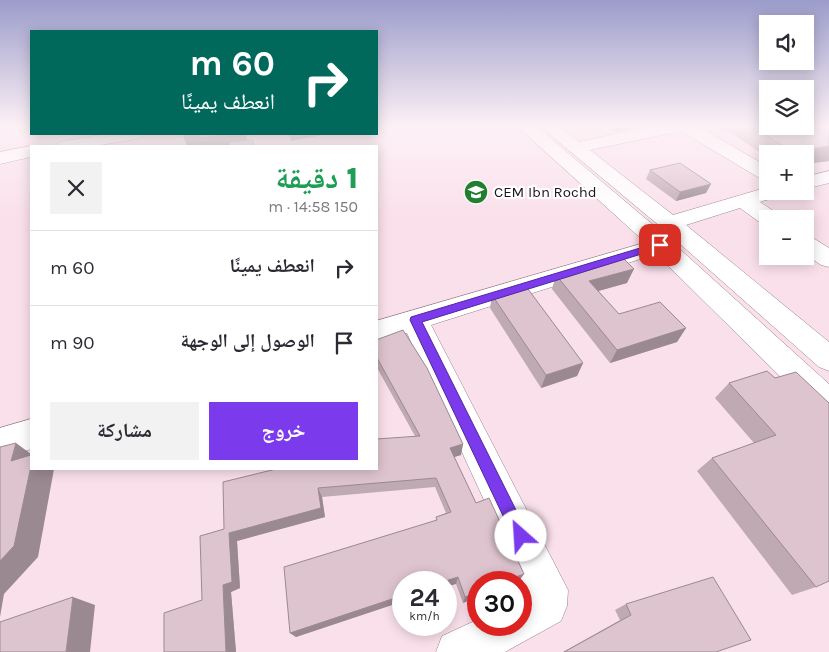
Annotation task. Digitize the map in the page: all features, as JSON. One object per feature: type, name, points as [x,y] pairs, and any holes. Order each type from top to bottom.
[{"type":"street","points":[[564,156],[829,359]]},
{"type":"street","points":[[584,156],[665,234],[829,404]]},
{"type":"street","points":[[736,156],[759,171]]},
{"type":"street","points":[[814,181],[829,177]]},
{"type":"street","points":[[378,331],[665,234],[759,197]]},
{"type":"street","points":[[745,202],[759,212]]},
{"type":"street","points":[[814,249],[829,259]]},
{"type":"street","points":[[415,320],[547,590],[546,606],[532,614]]},
{"type":"street","points":[[0,444],[30,434]]},
{"type":"street","points":[[458,652],[491,636]]},
{"type":"building","points":[[680,163],[711,184],[680,192],[650,170]]},
{"type":"building","points":[[620,255],[634,269],[589,281],[619,314],[660,302],[686,328],[617,350],[556,275]]},
{"type":"building","points":[[525,285],[583,363],[546,375],[492,295]]},
{"type":"building","points":[[403,330],[427,368],[463,444],[450,448],[476,503],[489,498],[523,571],[467,571],[467,596],[465,597],[457,577],[457,571],[392,571],[392,599],[290,633],[284,567],[437,520],[436,517],[451,512],[436,478],[318,488],[321,508],[229,533],[232,582],[223,585],[226,652],[164,652],[164,613],[202,600],[200,536],[224,529],[223,482],[272,470],[378,470],[378,439],[420,436],[378,360],[378,339]]},
{"type":"building","points":[[767,371],[775,378],[796,372],[829,403],[829,581],[816,587],[712,458],[776,435],[729,383]]},
{"type":"building","points":[[16,443],[11,461],[30,455],[30,470],[14,546],[0,561],[0,447]]},
{"type":"building","points":[[713,577],[751,640],[716,652],[564,652],[631,615],[626,604]]},
{"type":"building","points":[[73,597],[66,652],[0,652],[0,622]]},
{"type":"place","name":"CEM Ibn Rochd","points":[[476,192]]},
{"type":"route","points":[[521,536],[415,320],[660,245]]}]
